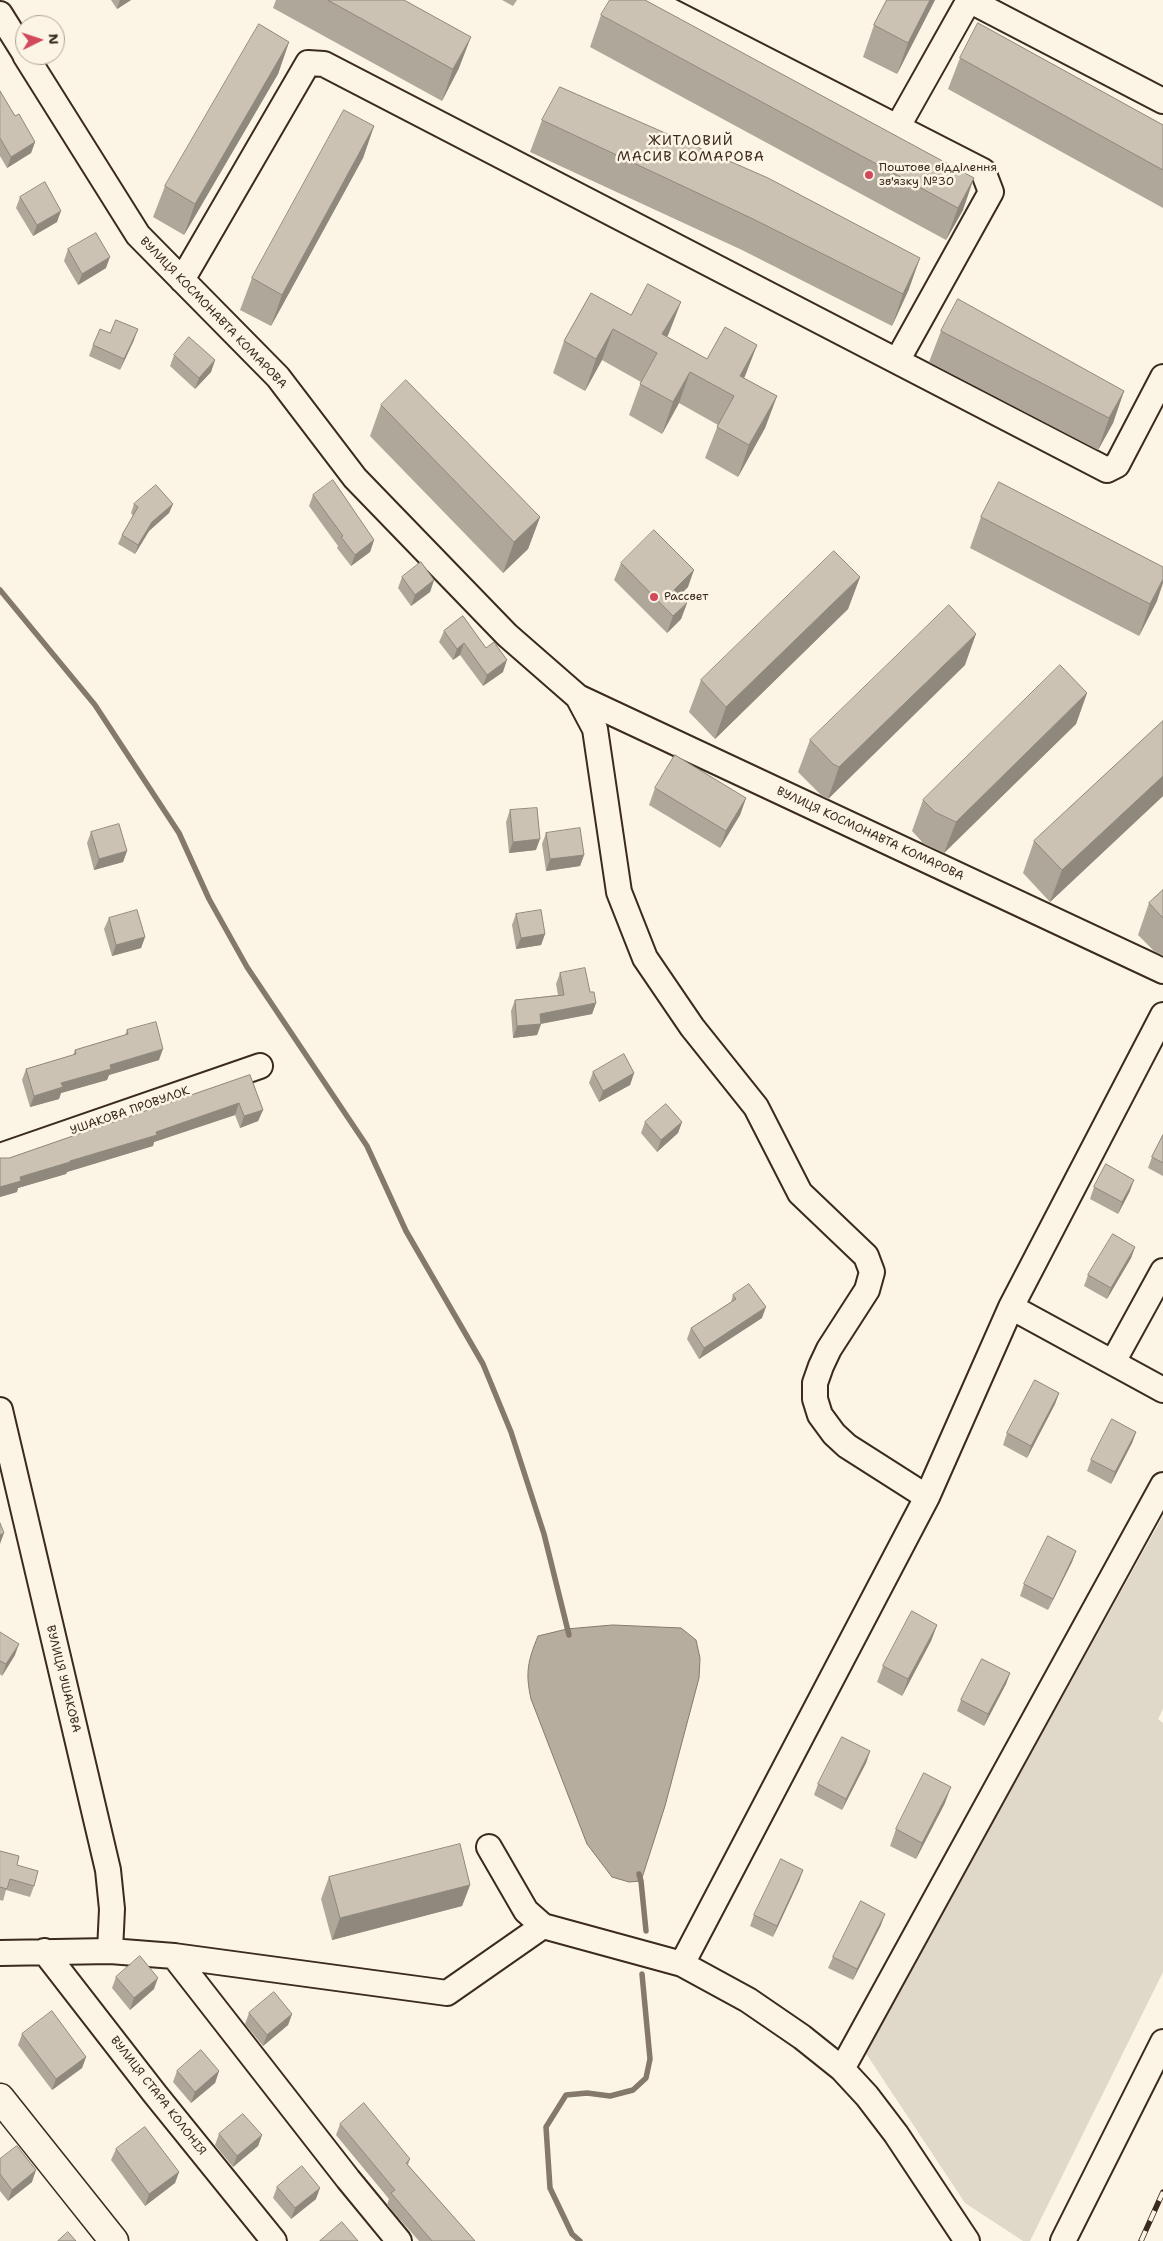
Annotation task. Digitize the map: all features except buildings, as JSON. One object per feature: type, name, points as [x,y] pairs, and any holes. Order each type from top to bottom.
[{"type":"main road","points":[[0,2098],[114,2241]]},
{"type":"street","points":[[649,0],[983,171],[991,192],[897,361]]},
{"type":"street","points":[[897,128],[969,0],[1163,101]]},
{"type":"street","name":"ВУЛИЦЯ КОСМОНАВТА КОМАРОВА","points":[[0,14],[15,39]]},
{"type":"street","points":[[182,280],[308,63],[324,64],[1107,470],[1118,464],[1163,377]]},
{"type":"street","name":"ВУЛИЦЯ КОСМОНАВТА КОМАРОВА","points":[[31,65],[138,235],[278,377],[355,478],[507,635],[578,697],[1163,971]]},
{"type":"street","name":"ВУЛИЦЯ КОСМОНАВТА КОМАРОВА","points":[[578,697],[595,729],[619,892],[645,958],[692,1027],[756,1108],[800,1193],[866,1256],[872,1272],[867,1290],[829,1349],[821,1366],[815,1383],[815,1399],[820,1415],[841,1440],[927,1497]]},
{"type":"street","points":[[682,1964],[927,1497],[1011,1307],[1163,1015]]},
{"type":"street","name":"УШАКОВА ПРОВУЛОК","points":[[0,1156],[260,1066]]},
{"type":"street","points":[[1113,1362],[1163,1271]]},
{"type":"street","points":[[1011,1307],[1163,1390]]},
{"type":"street","name":"ВУЛИЦЯ УШАКОВА","points":[[0,1410],[5,1458],[108,1870],[112,1909],[110,1951]]},
{"type":"street","points":[[842,2069],[1163,1486]]},
{"type":"street","points":[[489,1847],[526,1911],[543,1926],[682,1964],[748,2000],[842,2069],[867,2096],[896,2134],[967,2241]]},
{"type":"street","points":[[0,1953],[110,1951],[174,1956],[447,1992],[543,1926]]},
{"type":"street","name":"ВУЛИЦЯ СТАРА КОЛОНІЯ","points":[[44,1951],[155,2094],[274,2241]]},
{"type":"street","points":[[174,1956],[348,2179],[399,2241]]},
{"type":"street","points":[[1064,2241],[1163,2042]]},
{"type":"shaded area","points":[[1163,1516],[1163,1709],[1158,1719],[1163,1723],[1163,1972],[1030,2241],[1023,2241],[965,2203],[865,2052]]},
{"type":"shaded area","points":[[613,1625],[681,1628],[696,1640],[700,1658],[699,1678],[665,1806],[641,1881],[629,1882],[612,1877],[587,1844],[531,1699],[528,1681],[528,1667],[538,1636],[567,1629]]},
{"type":"waterway","points":[[0,590],[95,705],[179,833],[209,899],[247,967],[367,1146],[406,1231],[483,1364],[511,1432],[544,1534],[569,1635]]},
{"type":"waterway","points":[[639,1874],[646,1931]]},
{"type":"waterway","points":[[580,2241],[572,2234],[550,2188],[546,2127],[566,2095],[587,2093],[610,2096],[633,2090],[646,2078],[650,2059],[642,1974]]},
{"type":"railway","points":[[1141,2241],[1163,2192]]},
{"type":"place","name":"Поштове відділення зв'язку №30","points":[[869,175]]},
{"type":"place","name":"Рассвет","points":[[654,597]]},
{"type":"district","name":"ЖИТЛОВИЙ МАСИВ КОМАРОВА","points":[[691,150]]}]
